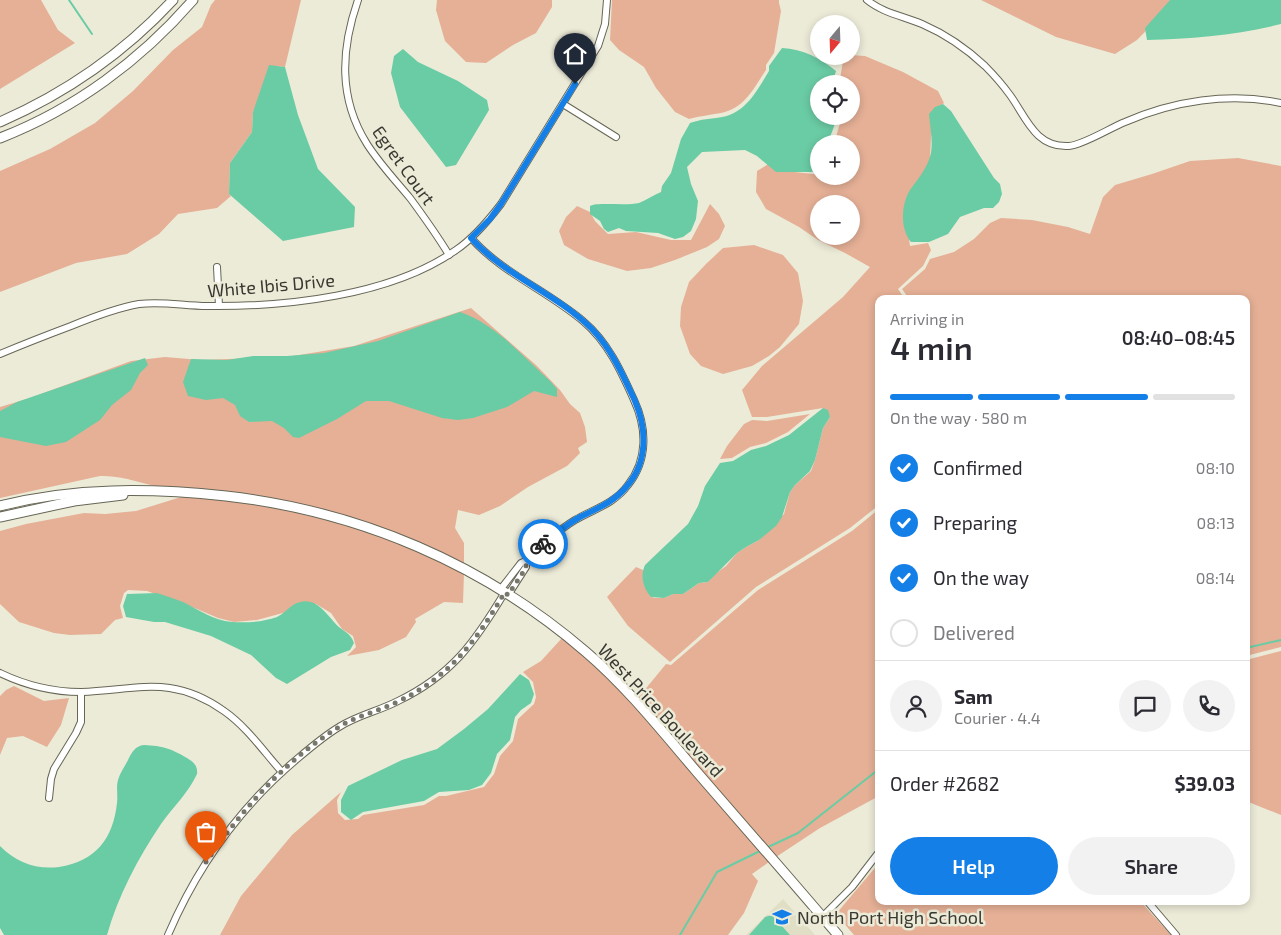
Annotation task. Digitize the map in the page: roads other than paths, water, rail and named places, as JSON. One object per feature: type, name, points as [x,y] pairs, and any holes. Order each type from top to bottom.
[{"type":"street","points":[[0,122],[46,100],[87,75],[127,45],[173,0]]},
{"type":"street","points":[[0,138],[62,108],[105,81],[144,49],[193,0]]},
{"type":"street","name":"Egret Court","points":[[358,0],[348,34],[345,62],[347,92],[355,118],[368,145],[424,217],[450,255]]},
{"type":"street","name":"White Ibis Drive","points":[[0,354],[96,316],[132,305],[162,302],[219,306],[296,301],[343,294],[376,286],[436,263],[450,255],[490,219],[563,104],[600,42],[606,19],[607,0]]},
{"type":"street","points":[[866,0],[884,11],[934,30],[966,50],[1002,84],[1032,131],[1041,138],[1058,145],[1074,145],[1141,115],[1192,102],[1231,99],[1281,103]]},
{"type":"street","points":[[563,104],[616,137]]},
{"type":"street","points":[[168,935],[196,878],[215,849],[243,813],[282,772],[339,727],[428,686],[441,675],[466,651],[482,630],[521,563],[526,561],[573,521],[612,501],[629,485],[637,470],[642,453],[644,433],[642,422],[639,410],[616,362],[592,330],[574,314],[490,257],[471,238]]},
{"type":"street","points":[[217,267],[219,306]]},
{"type":"street","name":"West Price Boulevard","points":[[0,506],[79,492],[119,489],[206,494],[249,499],[286,505],[346,520],[415,544],[466,569],[504,592],[553,626],[588,654],[649,716],[838,935]]},
{"type":"street","name":"West Price Boulevard","points":[[0,517],[74,501],[162,492]]},
{"type":"street","points":[[0,673],[41,688],[81,692],[154,686],[178,689],[198,696],[230,715],[282,772]]},
{"type":"street","points":[[49,798],[52,775],[81,722],[81,692]]},
{"type":"street","points":[[822,917],[852,887],[875,857]]},
{"type":"street","points":[[1150,905],[1176,935]]},
{"type":"waterway","points":[[69,0],[92,34]]},
{"type":"waterway","points":[[1250,647],[1281,640]]},
{"type":"waterway","points":[[766,848],[798,833],[875,772]]},
{"type":"waterway","points":[[680,935],[717,872],[762,850]]},
{"type":"place","name":"North Port High School","points":[[782,917]]}]
